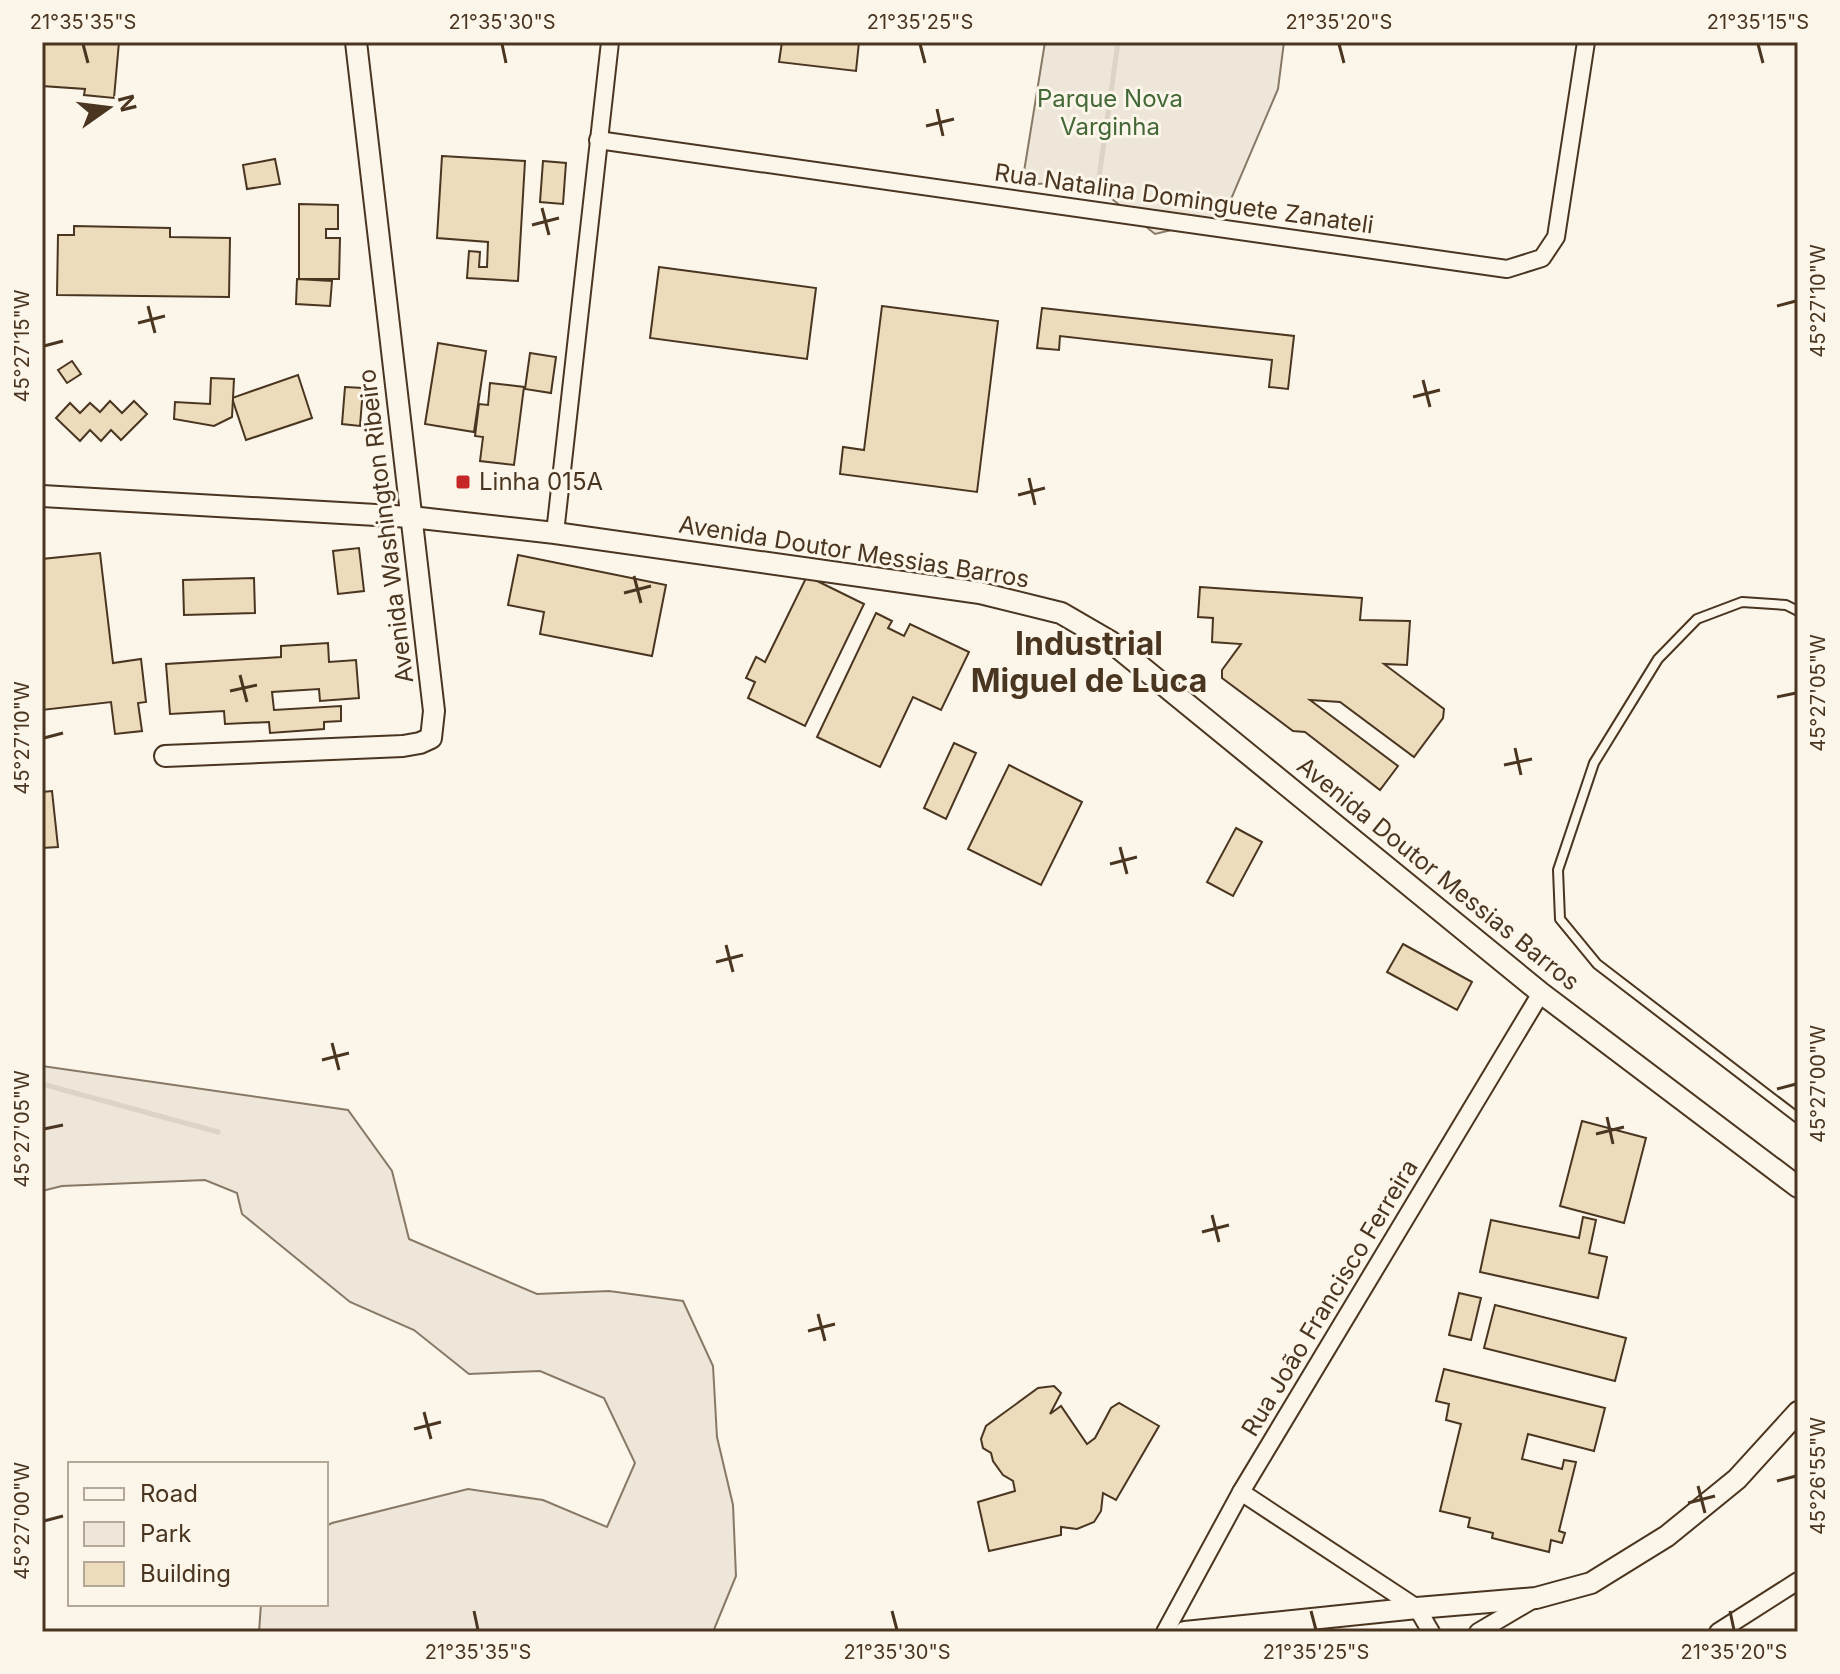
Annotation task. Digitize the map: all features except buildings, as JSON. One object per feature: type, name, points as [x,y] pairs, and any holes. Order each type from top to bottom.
[{"type":"street","name":"Avenida Washington Ribeiro","points":[[165,756],[403,746],[431,738],[434,711],[356,42]]},
{"type":"street","points":[[555,533],[610,42]]},
{"type":"street","name":"Rua Natalina Dominguete Zanateli","points":[[598,140],[1507,269],[1542,258],[1556,237],[1586,42]]},
{"type":"street","name":"Avenida Doutor Messias Barros","points":[[42,496],[411,517],[555,533],[980,593],[1061,613],[1111,642],[1541,993],[1798,1187]]},
{"type":"street","name":"Rua João Francisco Ferreira","points":[[1165,1632],[1241,1492],[1541,993]]},
{"type":"street","points":[[1185,1632],[1536,1598],[1591,1583],[1667,1536],[1737,1479],[1798,1412]]},
{"type":"street","points":[[1241,1492],[1417,1608],[1431,1632]]},
{"type":"street","points":[[1718,1632],[1798,1581]]},
{"type":"street","points":[[1478,1632],[1536,1598]]},
{"type":"lane","points":[[1798,611],[1786,605],[1742,602],[1697,619],[1658,659],[1594,763],[1558,870],[1560,919],[1597,964],[1798,1118]]},
{"type":"green space","name":"Parque Nova Varginha","points":[[1045,42],[1284,42],[1278,89],[1223,218],[1155,234],[1101,190],[1100,183],[1022,184]]},
{"type":"green space","points":[[42,1066],[348,1110],[392,1171],[409,1239],[537,1294],[609,1291],[683,1301],[713,1366],[717,1437],[733,1505],[736,1576],[713,1632],[259,1632],[261,1606],[328,1606],[328,1525],[332,1523],[468,1489],[543,1500],[607,1527],[635,1463],[604,1398],[540,1371],[469,1374],[414,1330],[350,1302],[242,1214],[237,1193],[205,1180],[62,1186],[42,1191]]},
{"type":"waterway","points":[[1097,192],[1118,42]]},
{"type":"waterway","points":[[42,1084],[218,1132]]},
{"type":"place","name":"Linha 015A","points":[[463,482]]},
{"type":"district","name":"Industrial Miguel de Luca","points":[[1089,662]]}]
